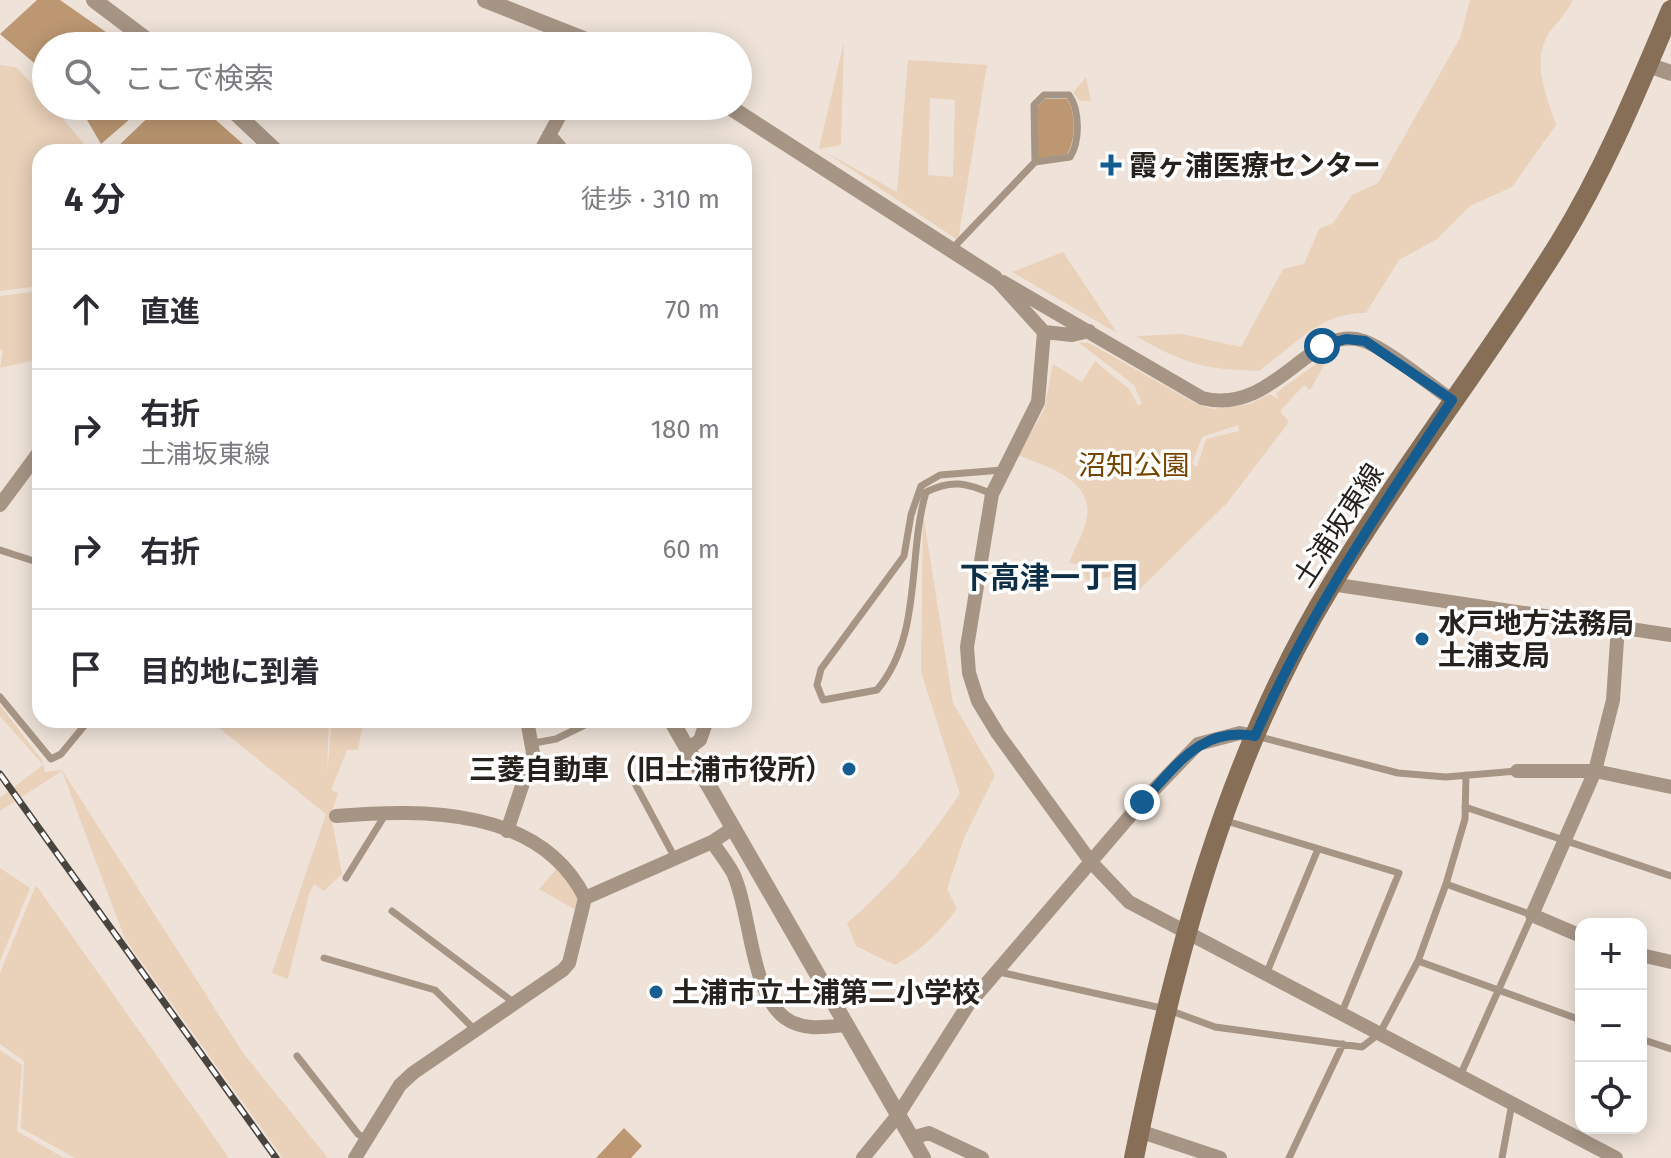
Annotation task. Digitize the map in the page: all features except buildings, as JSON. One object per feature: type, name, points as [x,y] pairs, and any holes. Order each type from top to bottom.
[{"type":"main road","name":"土浦坂東線","points":[[1134,1158],[1185,930],[1223,820],[1279,682],[1331,584],[1560,242],[1595,179],[1671,10]]},
{"type":"street","points":[[94,0],[136,32]]},
{"type":"street","points":[[485,0],[566,32]]},
{"type":"street","points":[[1648,65],[1671,73]]},
{"type":"street","points":[[243,120],[268,144]]},
{"type":"street","points":[[544,144],[557,120]]},
{"type":"street","points":[[750,120],[995,278],[1174,384],[1219,402],[1253,394],[1322,346],[1346,339],[1365,341],[1452,400]]},
{"type":"street","points":[[549,135],[557,144]]},
{"type":"street","points":[[995,278],[1044,332],[1072,335],[1089,331]]},
{"type":"street","points":[[1044,332],[1038,402],[992,494],[969,636],[969,673],[978,701],[998,734],[1091,862],[1129,902],[1616,1158]]},
{"type":"street","points":[[0,505],[32,462]]},
{"type":"street","points":[[1331,584],[1671,635]]},
{"type":"street","points":[[1575,933],[1532,915],[1595,771],[1613,700],[1618,626]]},
{"type":"street","points":[[507,831],[534,743],[529,728]]},
{"type":"street","points":[[676,728],[923,1158]]},
{"type":"street","points":[[688,749],[700,740],[704,728]]},
{"type":"street","points":[[863,1158],[898,1115],[968,1005],[1198,744],[1240,733],[1255,736]]},
{"type":"street","points":[[1517,771],[1595,771],[1671,787]]},
{"type":"street","points":[[336,816],[388,812],[445,814],[526,837],[562,862],[585,898],[569,963],[563,970],[474,1029],[400,1085],[355,1158]]},
{"type":"street","points":[[585,898],[712,842],[733,828]]},
{"type":"street","points":[[712,842],[732,872],[760,975],[775,1005],[785,1018],[809,1028],[846,1025]]},
{"type":"street","points":[[1647,956],[1671,962]]},
{"type":"street","points":[[1139,1131],[1220,1158]]},
{"type":"street","points":[[912,1138],[929,1133],[982,1158]]},
{"type":"lane","points":[[951,251],[1035,162],[1070,157],[1076,148],[1076,105],[1069,95],[1044,95],[1034,105],[1035,162]]},
{"type":"lane","points":[[992,494],[965,482],[942,484],[926,492],[919,518],[901,655],[877,690],[823,700],[817,685],[821,669],[904,556],[911,515],[921,486],[940,475],[1002,470]]},
{"type":"lane","points":[[0,550],[32,560]]},
{"type":"lane","points":[[0,697],[51,759],[61,754],[82,728]]},
{"type":"lane","points":[[534,743],[556,739],[579,728]]},
{"type":"lane","points":[[1255,736],[1398,773],[1466,775],[1517,771]]},
{"type":"lane","points":[[999,972],[1166,1009],[1215,1027],[1362,1047],[1380,1033],[1418,961],[1446,884],[1465,807],[1466,775]]},
{"type":"lane","points":[[632,778],[675,858]]},
{"type":"lane","points":[[1465,807],[1671,876]]},
{"type":"lane","points":[[346,878],[388,812]]},
{"type":"lane","points":[[1223,820],[1399,873],[1342,1012]]},
{"type":"lane","points":[[1267,972],[1318,849]]},
{"type":"lane","points":[[1446,884],[1532,915],[1460,1076]]},
{"type":"lane","points":[[392,911],[513,1002]]},
{"type":"lane","points":[[324,958],[435,990],[474,1029]]},
{"type":"lane","points":[[1418,961],[1575,1018]]},
{"type":"lane","points":[[1647,1041],[1671,1049]]},
{"type":"lane","points":[[1289,1158],[1343,1044]]},
{"type":"lane","points":[[297,1056],[358,1134],[367,1140]]},
{"type":"lane","points":[[1502,1158],[1512,1103]]},
{"type":"green space","points":[[1470,0],[1573,0],[1546,38],[1541,53],[1543,85],[1556,125],[1512,187],[1470,206],[1437,239],[1399,260],[1366,313],[1350,314],[1321,324],[1259,371],[1223,369],[1194,363],[1136,336],[1182,334],[1241,347],[1283,269],[1304,264],[1319,229],[1333,223],[1352,195],[1378,183],[1460,38]]},
{"type":"green space","points":[[844,42],[841,145],[819,148]]},
{"type":"green space","points":[[908,60],[987,65],[958,240],[823,151],[897,192]],"holes":[[[930,98],[955,100],[953,177],[928,175]]]},
{"type":"green space","points":[[0,65],[16,67],[32,84],[32,120],[64,120],[84,144],[32,144],[32,287],[0,291]]},
{"type":"green space","points":[[1086,77],[1091,101],[1080,101],[1073,93]]},
{"type":"green space","points":[[1063,252],[1117,333],[1012,272]]},
{"type":"green space","points":[[32,292],[32,361],[0,368],[3,350],[0,350],[0,296]]},
{"type":"green space","name":"沼知公園","points":[[1078,342],[1089,343],[1195,403],[1213,409],[1250,404],[1269,394],[1278,399],[1276,393],[1331,353],[1310,390],[1304,385],[1280,411],[1289,422],[1227,503],[1139,590],[1123,575],[1087,580],[1078,564],[1069,563],[1087,517],[1087,504],[1082,493],[1065,476],[1018,455],[1044,410],[1053,364],[1082,382],[1095,361],[1129,389],[1138,405],[1142,404],[1134,385]],"holes":[[[1238,425],[1239,431],[1206,439],[1197,467],[1192,464],[1202,437]]]},
{"type":"green space","points":[[923,513],[953,703],[995,775],[964,838],[947,889],[957,908],[929,940],[895,965],[856,946],[847,923],[908,862],[960,794],[921,672]]},
{"type":"green space","points":[[0,705],[42,760],[45,772],[62,770],[244,1054],[328,1158],[283,1158],[125,939],[62,771],[0,811],[0,798],[43,765],[0,716]]},
{"type":"green space","points":[[219,728],[329,728],[327,773],[331,728],[362,728],[358,750],[347,750],[331,790],[338,793],[331,815],[342,874],[324,891],[314,884],[288,979],[272,973],[326,814]]},
{"type":"green space","points":[[558,867],[580,899],[579,906],[574,909],[539,889]]},
{"type":"green space","points":[[0,868],[30,888],[0,961]]},
{"type":"green space","points":[[36,885],[229,1158],[75,1158],[21,1128],[24,1061],[0,1044],[0,973]]},
{"type":"green space","points":[[0,1050],[22,1065],[17,1131],[64,1158],[0,1158]]},
{"type":"shaded area","points":[[37,0],[60,0],[106,32],[32,32],[32,61],[0,34]]},
{"type":"shaded area","points":[[1045,99],[1067,99],[1072,111],[1073,134],[1067,154],[1037,159],[1037,107]]},
{"type":"shaded area","points":[[87,120],[129,120],[101,144]]},
{"type":"shaded area","points":[[145,120],[216,120],[243,144],[120,144]]},
{"type":"shaded area","points":[[624,1128],[642,1146],[631,1158],[596,1158]]},
{"type":"railway","points":[[0,774],[276,1158]]},
{"type":"place","name":"霞ヶ浦医療センター","points":[[1111,165]]},
{"type":"place","name":"水戸地方法務局 土浦支局","points":[[1422,639]]},
{"type":"place","name":"三菱自動車（旧土浦市役所）","points":[[849,769]]},
{"type":"place","name":"土浦市立土浦第二小学校","points":[[656,992]]},
{"type":"district","name":"下高津一丁目","points":[[1050,578]]},
{"type":"route","points":[[1142,802],[1198,744],[1240,733],[1255,736],[1279,682],[1331,584],[1452,400],[1365,341],[1346,339],[1322,346]]}]
